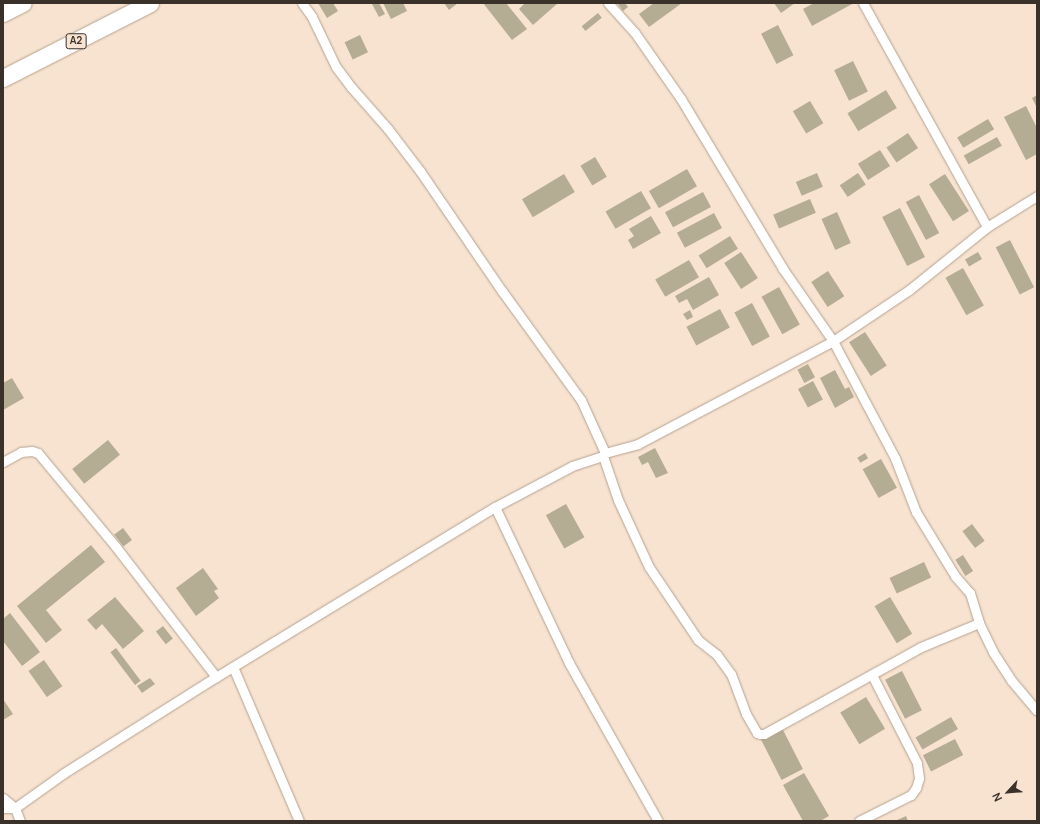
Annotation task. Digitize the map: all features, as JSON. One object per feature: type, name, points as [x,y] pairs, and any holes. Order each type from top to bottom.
[{"type":"highway","points":[[3,13],[23,3]]},
{"type":"highway","name":"A2","points":[[3,78],[150,3]]},
{"type":"street","points":[[302,3],[312,17],[336,67],[420,171],[502,290],[581,400],[604,454],[618,500],[649,567],[698,640],[717,655],[730,674],[746,714],[757,733],[764,734],[921,647],[979,623]]},
{"type":"street","points":[[608,3],[635,33],[680,99],[783,269],[833,341],[895,458],[916,512],[955,576],[970,593],[979,623],[993,652],[1011,680],[1037,712]]},
{"type":"street","points":[[863,3],[987,227]]},
{"type":"street","points":[[3,808],[15,808],[64,773],[216,677],[495,507],[572,466],[604,454],[638,444],[833,341],[909,290],[987,227],[1037,196]]},
{"type":"street","points":[[3,462],[21,452],[32,451],[38,453],[116,547],[216,677]]},
{"type":"street","points":[[495,507],[569,663],[658,821]]},
{"type":"street","points":[[233,667],[299,821]]},
{"type":"street","points":[[859,821],[911,795],[916,788],[919,778],[917,763],[872,675]]},
{"type":"street","points":[[3,798],[15,808],[20,821]]},
{"type":"building","points":[[318,3],[333,3],[338,11],[327,18]]},
{"type":"building","points":[[379,3],[385,14],[379,17],[372,4]]},
{"type":"building","points":[[383,3],[403,3],[407,11],[391,19]]},
{"type":"building","points":[[444,3],[458,3],[449,10]]},
{"type":"building","points":[[483,3],[506,3],[527,29],[512,40]]},
{"type":"building","points":[[525,3],[558,3],[533,25],[519,9]]},
{"type":"building","points":[[617,3],[625,3],[628,7],[623,11]]},
{"type":"building","points":[[654,3],[682,3],[649,27],[639,14]]},
{"type":"building","points":[[774,3],[795,3],[781,13]]},
{"type":"building","points":[[814,3],[854,3],[812,26],[803,9]]},
{"type":"building","points":[[598,13],[602,18],[585,31],[582,26]]},
{"type":"building","points":[[778,25],[793,55],[777,64],[761,34]]},
{"type":"building","points":[[360,35],[368,52],[353,59],[345,42]]},
{"type":"building","points":[[853,61],[868,92],[849,101],[834,70]]},
{"type":"building","points":[[886,90],[897,108],[858,131],[847,113]]},
{"type":"building","points":[[1037,95],[1037,108],[1032,98]]},
{"type":"building","points":[[810,101],[823,123],[806,134],[793,111]]},
{"type":"building","points":[[1026,106],[1037,128],[1037,154],[1026,160],[1004,117]]},
{"type":"building","points":[[988,119],[994,129],[963,148],[957,138]]},
{"type":"building","points":[[908,133],[918,148],[897,162],[886,148]]},
{"type":"building","points":[[997,137],[1002,146],[969,164],[964,155]]},
{"type":"building","points":[[880,150],[890,166],[868,180],[858,164]]},
{"type":"building","points":[[595,157],[607,177],[592,185],[580,166]]},
{"type":"building","points":[[687,169],[697,186],[659,208],[649,191]]},
{"type":"building","points":[[817,173],[823,187],[802,196],[796,182]]},
{"type":"building","points":[[858,173],[866,185],[848,197],[840,185]]},
{"type":"building","points":[[564,174],[575,192],[533,217],[522,199]]},
{"type":"building","points":[[945,174],[969,211],[953,221],[929,184]]},
{"type":"building","points":[[641,191],[651,208],[615,229],[605,212]]},
{"type":"building","points":[[703,192],[711,207],[673,227],[665,212]]},
{"type":"building","points":[[919,195],[939,233],[926,240],[906,202]]},
{"type":"building","points":[[810,199],[816,213],[779,228],[773,215]]},
{"type":"building","points":[[900,208],[925,257],[907,266],[882,217]]},
{"type":"building","points":[[837,212],[851,243],[835,250],[821,219]]},
{"type":"building","points":[[714,213],[722,228],[685,248],[677,233]]},
{"type":"building","points":[[651,216],[661,233],[633,249],[628,240],[634,236],[629,229]]},
{"type":"building","points":[[730,236],[738,249],[707,268],[699,256]]},
{"type":"building","points":[[1010,240],[1034,287],[1020,294],[996,247]]},
{"type":"building","points":[[741,252],[758,278],[741,289],[724,263]]},
{"type":"building","points":[[978,252],[982,259],[969,266],[965,260]]},
{"type":"building","points":[[689,260],[699,277],[665,297],[655,280]]},
{"type":"building","points":[[963,268],[984,306],[966,315],[946,278]]},
{"type":"building","points":[[828,271],[844,296],[828,307],[811,282]]},
{"type":"building","points":[[709,277],[719,295],[693,310],[687,299],[679,303],[675,296]]},
{"type":"building","points":[[779,287],[800,325],[782,334],[762,297]]},
{"type":"building","points":[[752,303],[770,337],[752,346],[734,312]]},
{"type":"building","points":[[720,309],[730,328],[696,345],[686,327]]},
{"type":"building","points":[[690,310],[693,317],[687,320],[683,314]]},
{"type":"building","points":[[865,332],[887,366],[871,376],[849,342]]},
{"type":"building","points":[[808,364],[815,377],[804,383],[797,370]]},
{"type":"building","points":[[835,370],[845,389],[849,387],[854,397],[835,408],[820,378]]},
{"type":"building","points":[[12,378],[24,398],[3,410],[3,383]]},
{"type":"building","points":[[813,381],[823,400],[808,408],[798,389]]},
{"type":"building","points":[[108,440],[120,455],[84,484],[72,469]]},
{"type":"building","points":[[655,448],[668,473],[656,478],[648,462],[642,465],[638,457]]},
{"type":"building","points":[[865,453],[868,458],[860,463],[857,458]]},
{"type":"building","points":[[881,459],[897,488],[879,498],[863,469]]},
{"type":"building","points":[[566,504],[584,537],[564,548],[546,515]]},
{"type":"building","points":[[972,524],[985,541],[975,548],[962,531]]},
{"type":"building","points":[[123,528],[132,540],[123,547],[114,535]]},
{"type":"building","points":[[91,545],[105,562],[46,610],[62,630],[46,643],[17,606]]},
{"type":"building","points":[[963,555],[973,571],[965,576],[955,560]]},
{"type":"building","points":[[924,562],[931,577],[897,593],[890,578]]},
{"type":"building","points":[[203,568],[218,589],[214,591],[219,598],[196,616],[176,588]]},
{"type":"building","points":[[115,597],[144,631],[123,649],[102,624],[96,630],[87,620]]},
{"type":"building","points":[[890,597],[912,634],[897,643],[875,606]]},
{"type":"building","points":[[10,613],[40,652],[22,666],[3,641],[3,619]]},
{"type":"building","points":[[163,626],[173,639],[166,644],[156,632]]},
{"type":"building","points":[[116,648],[141,681],[135,685],[110,652]]},
{"type":"building","points":[[44,660],[62,686],[47,697],[28,671]]},
{"type":"building","points":[[902,671],[922,710],[905,719],[885,680]]},
{"type":"building","points":[[150,678],[155,684],[142,693],[137,686]]},
{"type":"building","points":[[866,697],[885,729],[859,744],[840,712]]},
{"type":"building","points":[[3,699],[13,714],[3,720]]},
{"type":"building","points":[[951,717],[958,729],[922,750],[915,738]]},
{"type":"building","points":[[782,728],[803,769],[781,780],[761,739]]},
{"type":"building","points":[[955,739],[963,755],[931,771],[923,755]]},
{"type":"building","points":[[804,773],[829,816],[820,821],[803,821],[783,785]]},
{"type":"building","points":[[906,816],[908,821],[895,821]]}]
